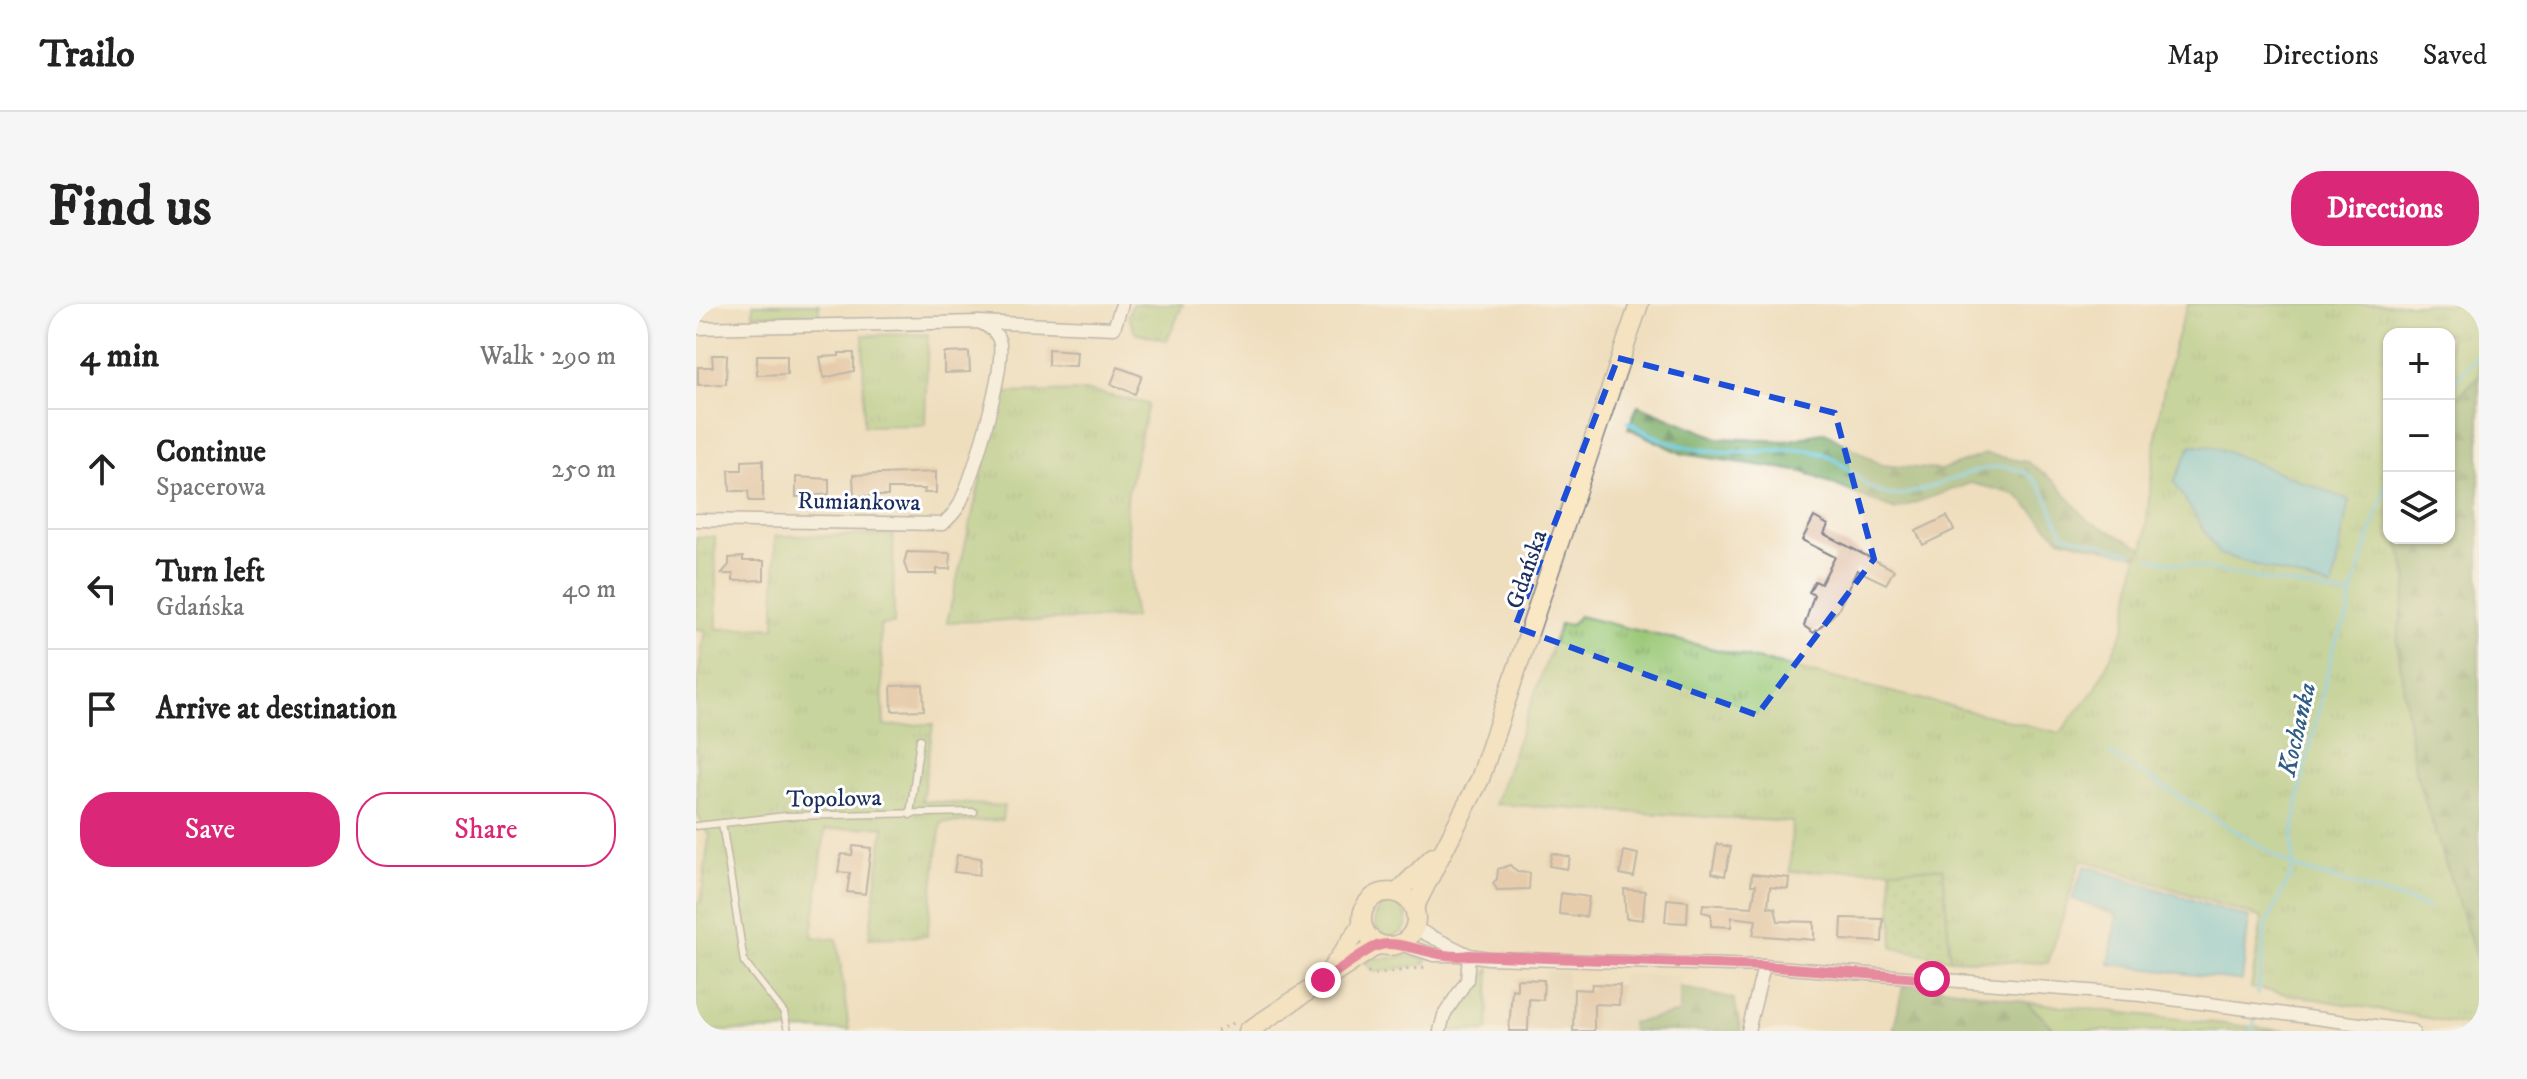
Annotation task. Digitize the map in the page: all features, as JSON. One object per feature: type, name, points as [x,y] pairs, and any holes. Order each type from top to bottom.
[{"type":"main road","name":"Gdańska","points":[[1414,908],[1480,779],[1639,304]]},
{"type":"main road","name":"Gdańska","points":[[1397,893],[1446,844]]},
{"type":"main road","points":[[1323,980],[1362,925],[1366,903],[1375,895],[1397,893],[1414,908],[1414,928],[1400,944],[1379,944],[1368,937],[1362,925]]},
{"type":"main road","points":[[1248,1031],[1280,1013],[1323,980],[1379,944]]},
{"type":"street","points":[[696,328],[979,322],[1114,328],[1122,304]]},
{"type":"street","name":"Rumiankowa","points":[[696,520],[943,524],[958,509],[980,449],[994,380],[1000,344],[993,330],[979,322]]},
{"type":"street","points":[[1414,928],[1469,955]]},
{"type":"street","points":[[1400,944],[1452,958],[1469,955],[1764,966],[2141,995],[2413,1031]]},
{"type":"street","points":[[1440,1031],[1444,1015],[1467,980],[1469,955]]},
{"type":"street","points":[[1748,1031],[1764,966]]},
{"type":"lane","points":[[910,815],[920,739]]},
{"type":"lane","name":"Topolowa","points":[[696,826],[786,816],[974,812]]},
{"type":"lane","points":[[722,823],[744,962],[784,1013],[788,1031]]},
{"type":"highlighted area","points":[[1618,358],[1835,413],[1874,559],[1757,715],[1515,627]]},
{"type":"shaded area","points":[[1546,971],[1567,972],[1567,988],[1591,990],[1591,1004],[1620,1006],[1621,974],[1680,976],[1680,1014],[1631,1023],[1632,1031],[1488,1031],[1489,1021],[1508,1022],[1511,988],[1517,990],[1517,999],[1544,1001]]},
{"type":"green space","points":[[753,304],[819,304],[819,314],[753,315]]},
{"type":"green space","points":[[1132,304],[1183,304],[1167,341],[1135,332],[1128,316]]},
{"type":"green space","points":[[2188,304],[2479,304],[2479,376],[2455,399],[2455,328],[2383,328],[2383,544],[2399,544],[2408,578],[2397,641],[2415,770],[2479,966],[2479,1027],[2251,988],[2262,918],[2081,859],[2048,963],[1950,959],[1943,868],[1790,872],[1792,822],[1495,804],[1560,624],[1571,625],[1579,616],[2060,733],[2096,688],[2125,627],[2137,556],[2144,548],[2163,394]]},
{"type":"green space","points":[[928,334],[925,425],[864,426],[863,335]]},
{"type":"green space","points":[[2479,376],[2479,966],[2415,770],[2397,641],[2408,578],[2399,544],[2455,544],[2455,399]]},
{"type":"green space","points":[[1089,391],[1148,404],[1126,501],[1134,618],[947,622],[1001,393]]},
{"type":"green space","points":[[1638,405],[1718,438],[1786,441],[1825,432],[1882,465],[1941,470],[1985,454],[2028,462],[2056,483],[2088,521],[2144,548],[2137,556],[2059,538],[2017,495],[1971,483],[1895,510],[1804,472],[1683,454],[1628,428]]},
{"type":"green space","points":[[893,535],[894,624],[880,625],[884,726],[933,724],[922,801],[1004,806],[1002,820],[941,823],[927,936],[869,938],[884,826],[825,830],[812,937],[837,939],[849,1030],[696,1031],[696,903],[701,902],[709,836],[697,813],[696,693],[705,630],[696,629],[696,537],[715,537],[717,629],[775,627],[775,536]]},
{"type":"green space","points":[[1943,868],[1950,959],[1893,948],[1891,869]]},
{"type":"green space","points":[[1391,904],[1402,909],[1407,920],[1402,931],[1391,936],[1380,931],[1375,920],[1380,909]]},
{"type":"green space","points":[[1413,956],[1427,960],[1424,964],[1375,972],[1365,963],[1372,959]]},
{"type":"green space","points":[[1490,969],[1488,1031],[1447,1031],[1458,1011]]},
{"type":"green space","points":[[1903,986],[1952,988],[2026,1002],[2057,1031],[1893,1031]]},
{"type":"green space","points":[[1680,987],[1734,999],[1741,1031],[1632,1031],[1631,1023],[1680,1013]]},
{"type":"green space","points":[[2026,1002],[2288,1031],[2057,1031]]},
{"type":"water","points":[[2191,445],[2215,447],[2349,500],[2332,588],[2219,554],[2174,482]]},
{"type":"water","points":[[2085,866],[2249,918],[2242,981],[2109,964],[2117,915],[2072,899]]},
{"type":"building","points":[[1048,349],[1077,351],[1076,366],[1048,365]]},
{"type":"building","points":[[969,352],[970,372],[944,373],[944,353]]},
{"type":"building","points":[[839,353],[854,353],[854,371],[824,378],[820,357],[839,356]]},
{"type":"building","points":[[712,355],[727,355],[726,384],[698,385],[698,367],[713,367]]},
{"type":"building","points":[[757,355],[787,355],[787,374],[757,375]]},
{"type":"building","points":[[1118,367],[1142,376],[1135,394],[1111,384]]},
{"type":"building","points":[[763,460],[763,501],[749,501],[748,491],[730,491],[729,470],[742,470],[742,461]]},
{"type":"building","points":[[936,472],[936,493],[924,493],[925,489],[888,489],[888,496],[854,496],[853,475]]},
{"type":"building","points":[[796,477],[829,479],[829,494],[796,497]]},
{"type":"building","points":[[1947,516],[1954,530],[1923,545],[1916,531]]},
{"type":"building","points":[[1814,517],[1828,525],[1824,534],[1894,570],[1886,584],[1857,570],[1838,611],[1814,633],[1804,626],[1814,595],[1809,592],[1815,581],[1821,584],[1835,557],[1802,540]]},
{"type":"building","points":[[907,552],[950,553],[950,569],[937,569],[937,574],[908,574],[904,563]]},
{"type":"building","points":[[743,557],[743,561],[764,561],[764,580],[733,581],[733,574],[721,574],[729,565],[729,558]]},
{"type":"building","points":[[923,685],[924,710],[892,711],[891,686]]},
{"type":"building","points":[[1717,844],[1731,847],[1725,876],[1712,873]]},
{"type":"building","points":[[853,846],[871,848],[865,894],[847,892],[850,873],[838,872],[841,854],[852,855]]},
{"type":"building","points":[[1624,851],[1638,854],[1634,877],[1620,874]]},
{"type":"building","points":[[1552,853],[1570,857],[1567,869],[1549,866]]},
{"type":"building","points":[[957,855],[981,858],[979,875],[954,872]]},
{"type":"building","points":[[1510,865],[1517,872],[1530,873],[1529,889],[1497,890],[1493,883],[1497,879],[1498,869]]},
{"type":"building","points":[[1752,874],[1789,878],[1788,889],[1770,887],[1768,907],[1775,908],[1778,921],[1814,922],[1814,940],[1753,935],[1756,920],[1732,917],[1731,927],[1711,926],[1711,914],[1702,912],[1703,904],[1752,907],[1756,885],[1751,885]]},
{"type":"building","points":[[1624,889],[1645,891],[1643,920],[1626,918]]},
{"type":"building","points":[[1561,893],[1589,897],[1586,917],[1559,914]]},
{"type":"building","points":[[1667,899],[1688,901],[1687,923],[1665,922]]},
{"type":"building","points":[[1842,918],[1883,919],[1882,942],[1841,940]]},
{"type":"building","points":[[1517,979],[1544,980],[1543,1000],[1529,999],[1528,1031],[1509,1031],[1512,989],[1517,990]]},
{"type":"building","points":[[1592,984],[1620,985],[1619,1005],[1594,1004],[1594,1031],[1573,1031],[1574,989],[1591,990]]},
{"type":"waterway","name":"Kochanka","points":[[2455,381],[2479,354]]},
{"type":"waterway","points":[[1629,422],[1657,438],[1702,450],[1796,450],[1823,454],[1873,489],[1890,495],[1929,488],[1991,468],[2010,468],[2027,474],[2042,490],[2063,534],[2131,553]]},
{"type":"waterway","name":"Kochanka","points":[[2257,994],[2266,926],[2294,867],[2292,841],[2301,785],[2334,645],[2349,614],[2351,596],[2383,494]]},
{"type":"waterway","points":[[2150,558],[2351,596]]},
{"type":"waterway","points":[[2110,754],[2294,867],[2428,907]]},
{"type":"waterway","name":"Kochanka","points":[[2252,1031],[2255,1019]]},
{"type":"route","points":[[1323,980],[1357,961],[1379,944],[1400,944],[1452,958],[1469,955],[1488,958],[1618,959],[1932,979]]}]
